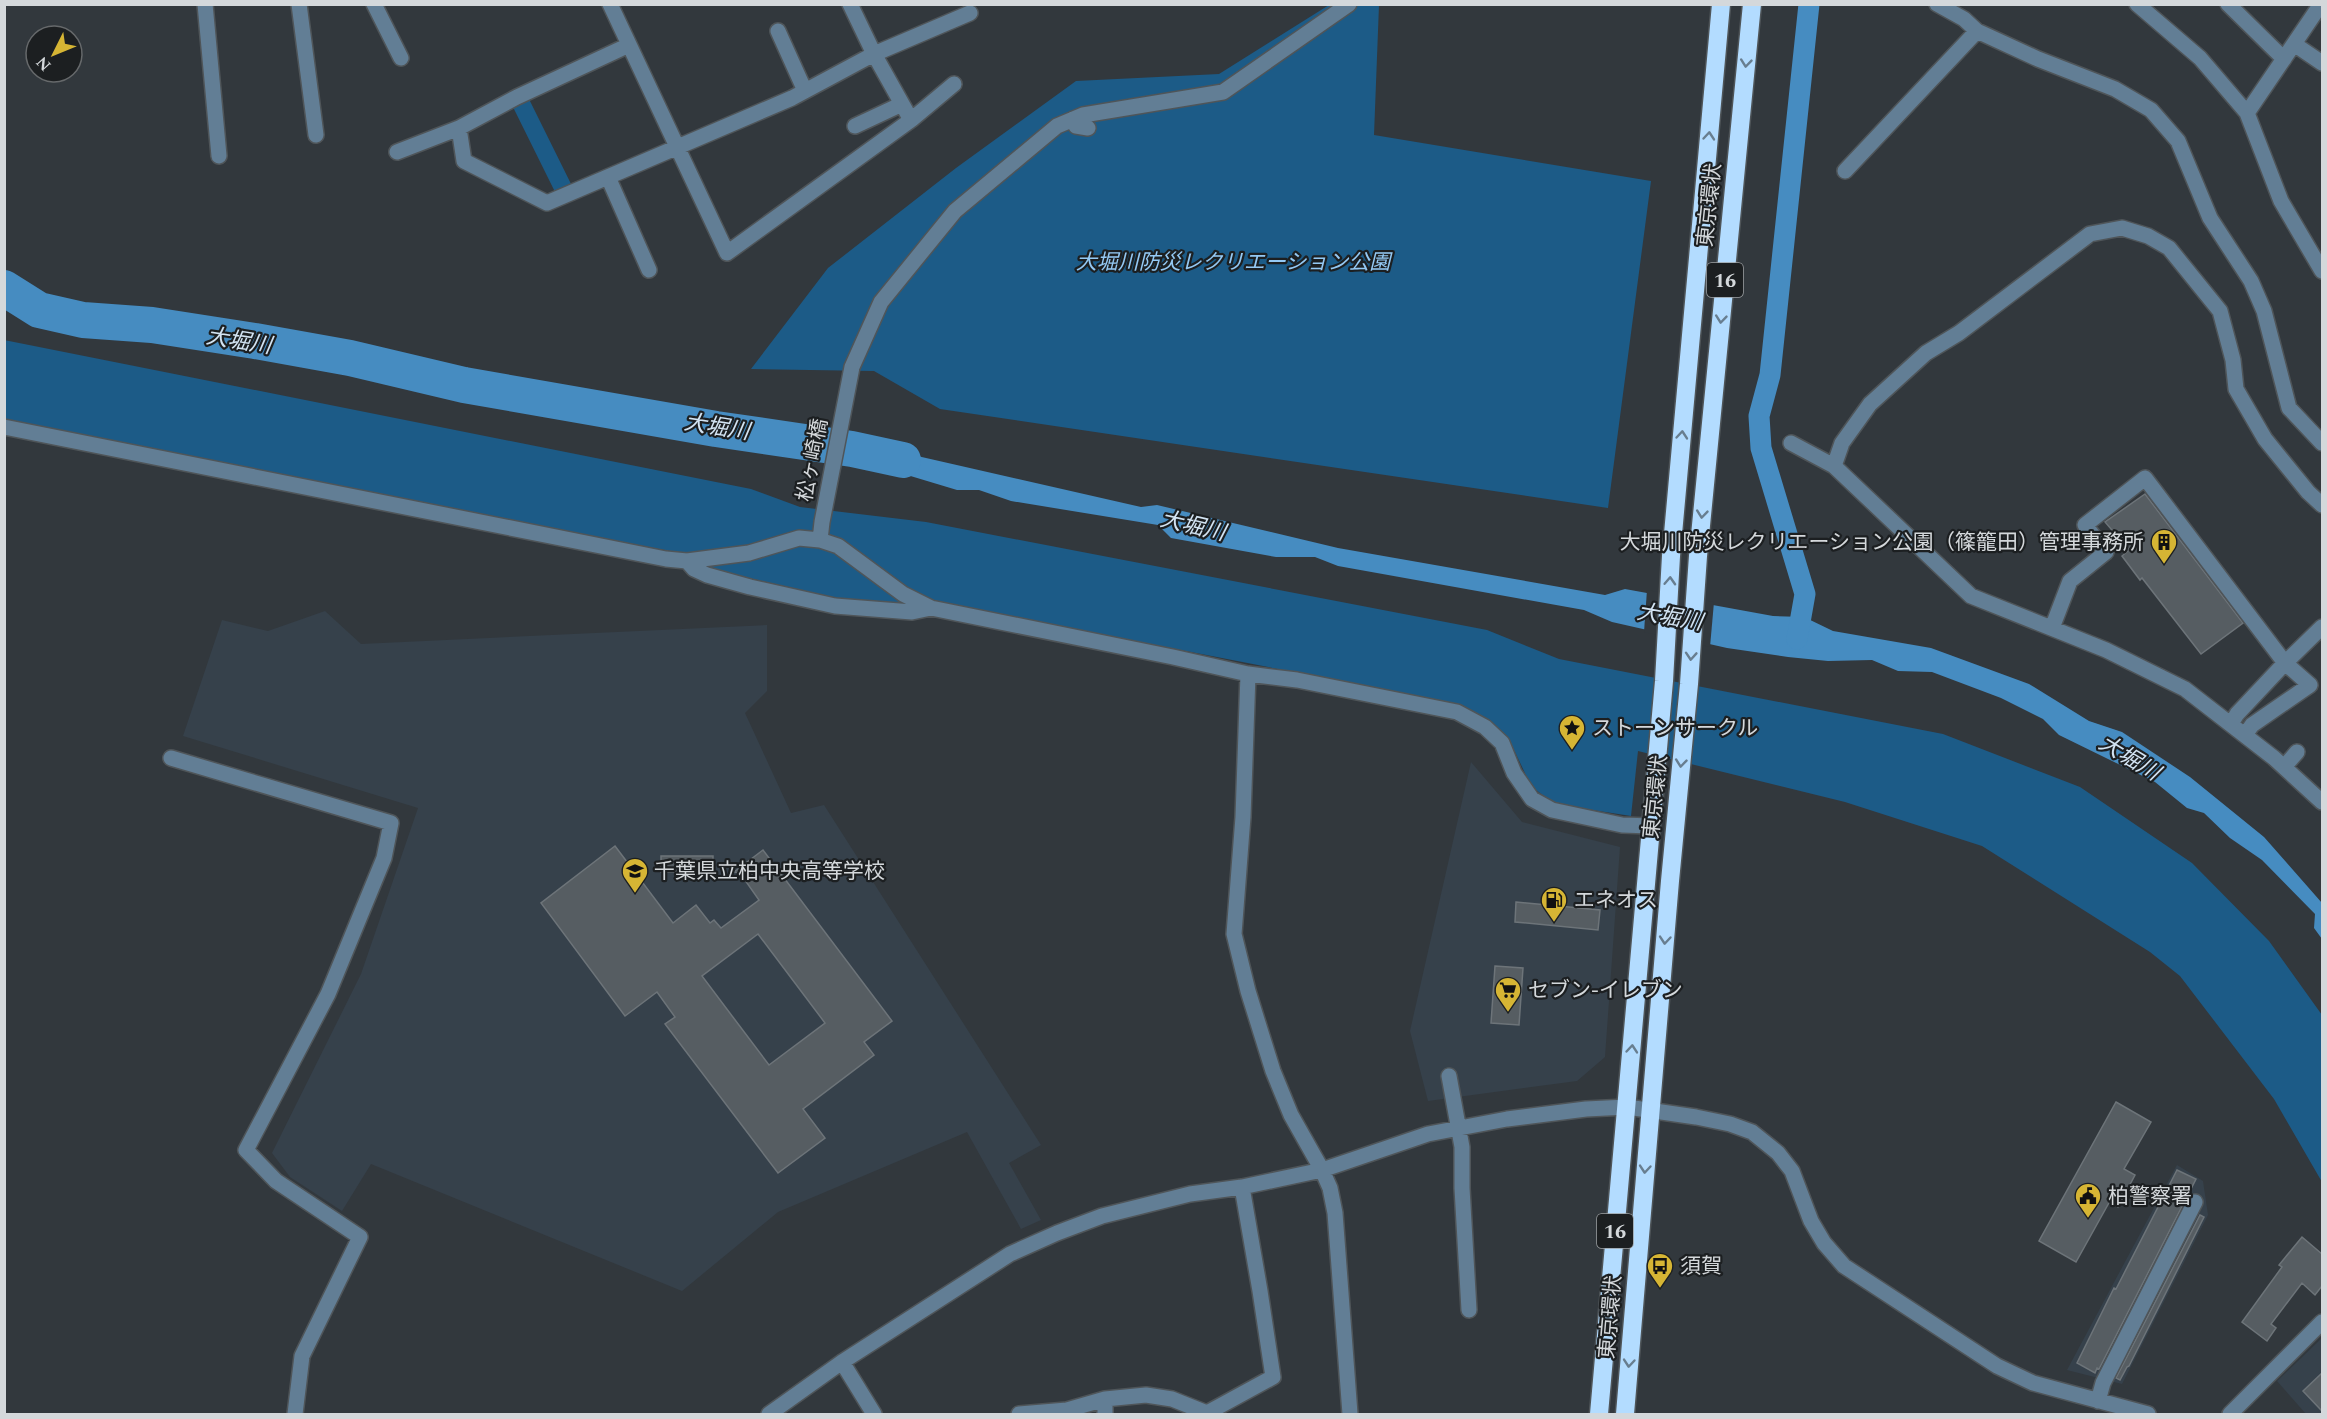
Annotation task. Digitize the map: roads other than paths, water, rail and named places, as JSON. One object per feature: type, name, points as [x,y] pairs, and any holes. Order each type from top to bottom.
[{"type":"highway","name":"東京環状","points":[[1599,1414],[1664,681],[1671,556],[1721,4]]},
{"type":"highway","name":"東京環状","points":[[1624,1414],[1689,684],[1698,556],[1752,4]]},
{"type":"street","points":[[205,4],[219,156]]},
{"type":"street","points":[[299,4],[316,135]]},
{"type":"street","points":[[374,4],[401,58]]},
{"type":"street","points":[[610,4],[727,253],[911,120],[954,84]]},
{"type":"street","points":[[850,4],[874,54],[911,120]]},
{"type":"street","name":"松ヶ崎橋","points":[[820,540],[843,405],[852,367],[881,302],[955,211],[1057,126],[1083,115],[1222,92],[1349,4]]},
{"type":"street","points":[[1937,4],[1964,19],[1977,31],[2038,59],[2115,89],[2151,110],[2178,141],[2210,218],[2252,281],[2264,311],[2289,408],[2322,443]]},
{"type":"street","points":[[2137,4],[2200,58],[2247,112],[2281,201],[2322,271]]},
{"type":"street","points":[[2228,4],[2284,59]]},
{"type":"street","points":[[2247,112],[2317,6]]},
{"type":"street","points":[[459,128],[464,161],[547,203],[805,91],[874,54],[970,13]]},
{"type":"street","points":[[778,31],[805,91]]},
{"type":"street","points":[[1845,171],[1977,31]]},
{"type":"street","points":[[2294,44],[2322,63]]},
{"type":"street","points":[[397,152],[459,128],[517,97],[629,45]]},
{"type":"street","points":[[855,126],[902,104]]},
{"type":"street","points":[[1073,119],[1076,126],[1088,128]]},
{"type":"street","points":[[608,177],[649,270]]},
{"type":"street","points":[[1834,466],[1842,443],[1870,405],[1926,353],[1959,333],[2090,234],[2122,228],[2148,236],[2169,248],[2220,311],[2233,360],[2236,389],[2265,439],[2308,492],[2322,505]]},
{"type":"street","points":[[4,427],[666,559],[687,561],[749,553],[799,538],[820,540],[838,546],[903,594],[931,608],[1248,674],[1297,680],[1457,712],[1485,727],[1502,743],[1514,773],[1532,798],[1552,810],[1622,825],[1651,826]]},
{"type":"street","points":[[1791,443],[1834,466],[1971,596],[2106,650],[2185,689],[2284,767],[2322,802]]},
{"type":"street","points":[[2052,628],[2070,580],[2106,552],[2085,525],[2145,478],[2285,663],[2310,685],[2252,725],[2245,735]]},
{"type":"street","points":[[687,561],[707,575],[836,606],[912,612],[931,608]]},
{"type":"street","points":[[2231,724],[2237,714],[2322,627]]},
{"type":"street","points":[[1248,674],[1243,817],[1234,934],[1248,991],[1274,1071],[1292,1115],[1330,1188],[1335,1213],[1350,1414]]},
{"type":"street","points":[[2284,767],[2298,752]]},
{"type":"street","points":[[171,758],[391,823],[384,858],[328,994],[246,1150],[276,1182],[360,1237],[302,1356],[295,1414]]},
{"type":"street","points":[[1449,1076],[1462,1147],[1469,1310]]},
{"type":"street","points":[[769,1414],[842,1362],[973,1277],[1024,1247],[1102,1216],[1190,1194],[1242,1187],[1322,1170],[1428,1134],[1572,1110],[1627,1107],[1696,1117],[1730,1124],[1752,1132],[1778,1153],[1792,1172],[1810,1221],[1824,1243],[1844,1266],[1997,1366],[2033,1383],[2148,1414]]},
{"type":"street","points":[[1019,1414],[1105,1407],[1146,1395],[1172,1399],[1207,1413],[1273,1377],[1242,1187]]},
{"type":"street","points":[[2098,1401],[2103,1383],[2195,1202]]},
{"type":"street","points":[[2230,1414],[2322,1322]]},
{"type":"street","points":[[842,1362],[874,1414]]},
{"type":"water","points":[[856,442],[1141,507],[1157,505],[1338,548],[1605,595],[1625,589],[1773,616],[1804,617],[1833,631],[1931,648],[2029,684],[2089,721],[2122,732],[2190,777],[2264,837],[2322,903],[2322,939],[2314,928],[2315,914],[2262,860],[2230,838],[2204,813],[2187,808],[2155,782],[2059,735],[2043,719],[2001,698],[1932,672],[1898,671],[1872,660],[1828,661],[1727,648],[1612,622],[1584,610],[1338,566],[1315,557],[1276,557],[1171,538],[1158,525],[1011,501],[979,490],[957,490],[854,459]]},
{"type":"waterway","points":[[1797,639],[1805,594],[1761,448],[1759,416],[1770,375],[1809,4]]},
{"type":"waterway","name":"大堀川","points":[[4,288],[39,310],[83,320],[152,325],[255,341],[350,358],[464,385],[716,429],[852,449],[903,460]]},
{"type":"place","name":"大堀川防災レクリエーション公園（篠籠田）管理事務所","points":[[2164,565]]},
{"type":"place","name":"ストーンサークル","points":[[1572,751]]},
{"type":"place","name":"千葉県立柏中央高等学校","points":[[635,894]]},
{"type":"place","name":"エネオス","points":[[1554,923]]},
{"type":"place","name":"セブン-イレブン","points":[[1508,1013]]},
{"type":"place","name":"柏警察署","points":[[2088,1219]]},
{"type":"place","name":"須賀","points":[[1660,1289]]},
{"type":"park label","name":"大堀川防災レクリエーション公園","points":[[1233,262]]}]
